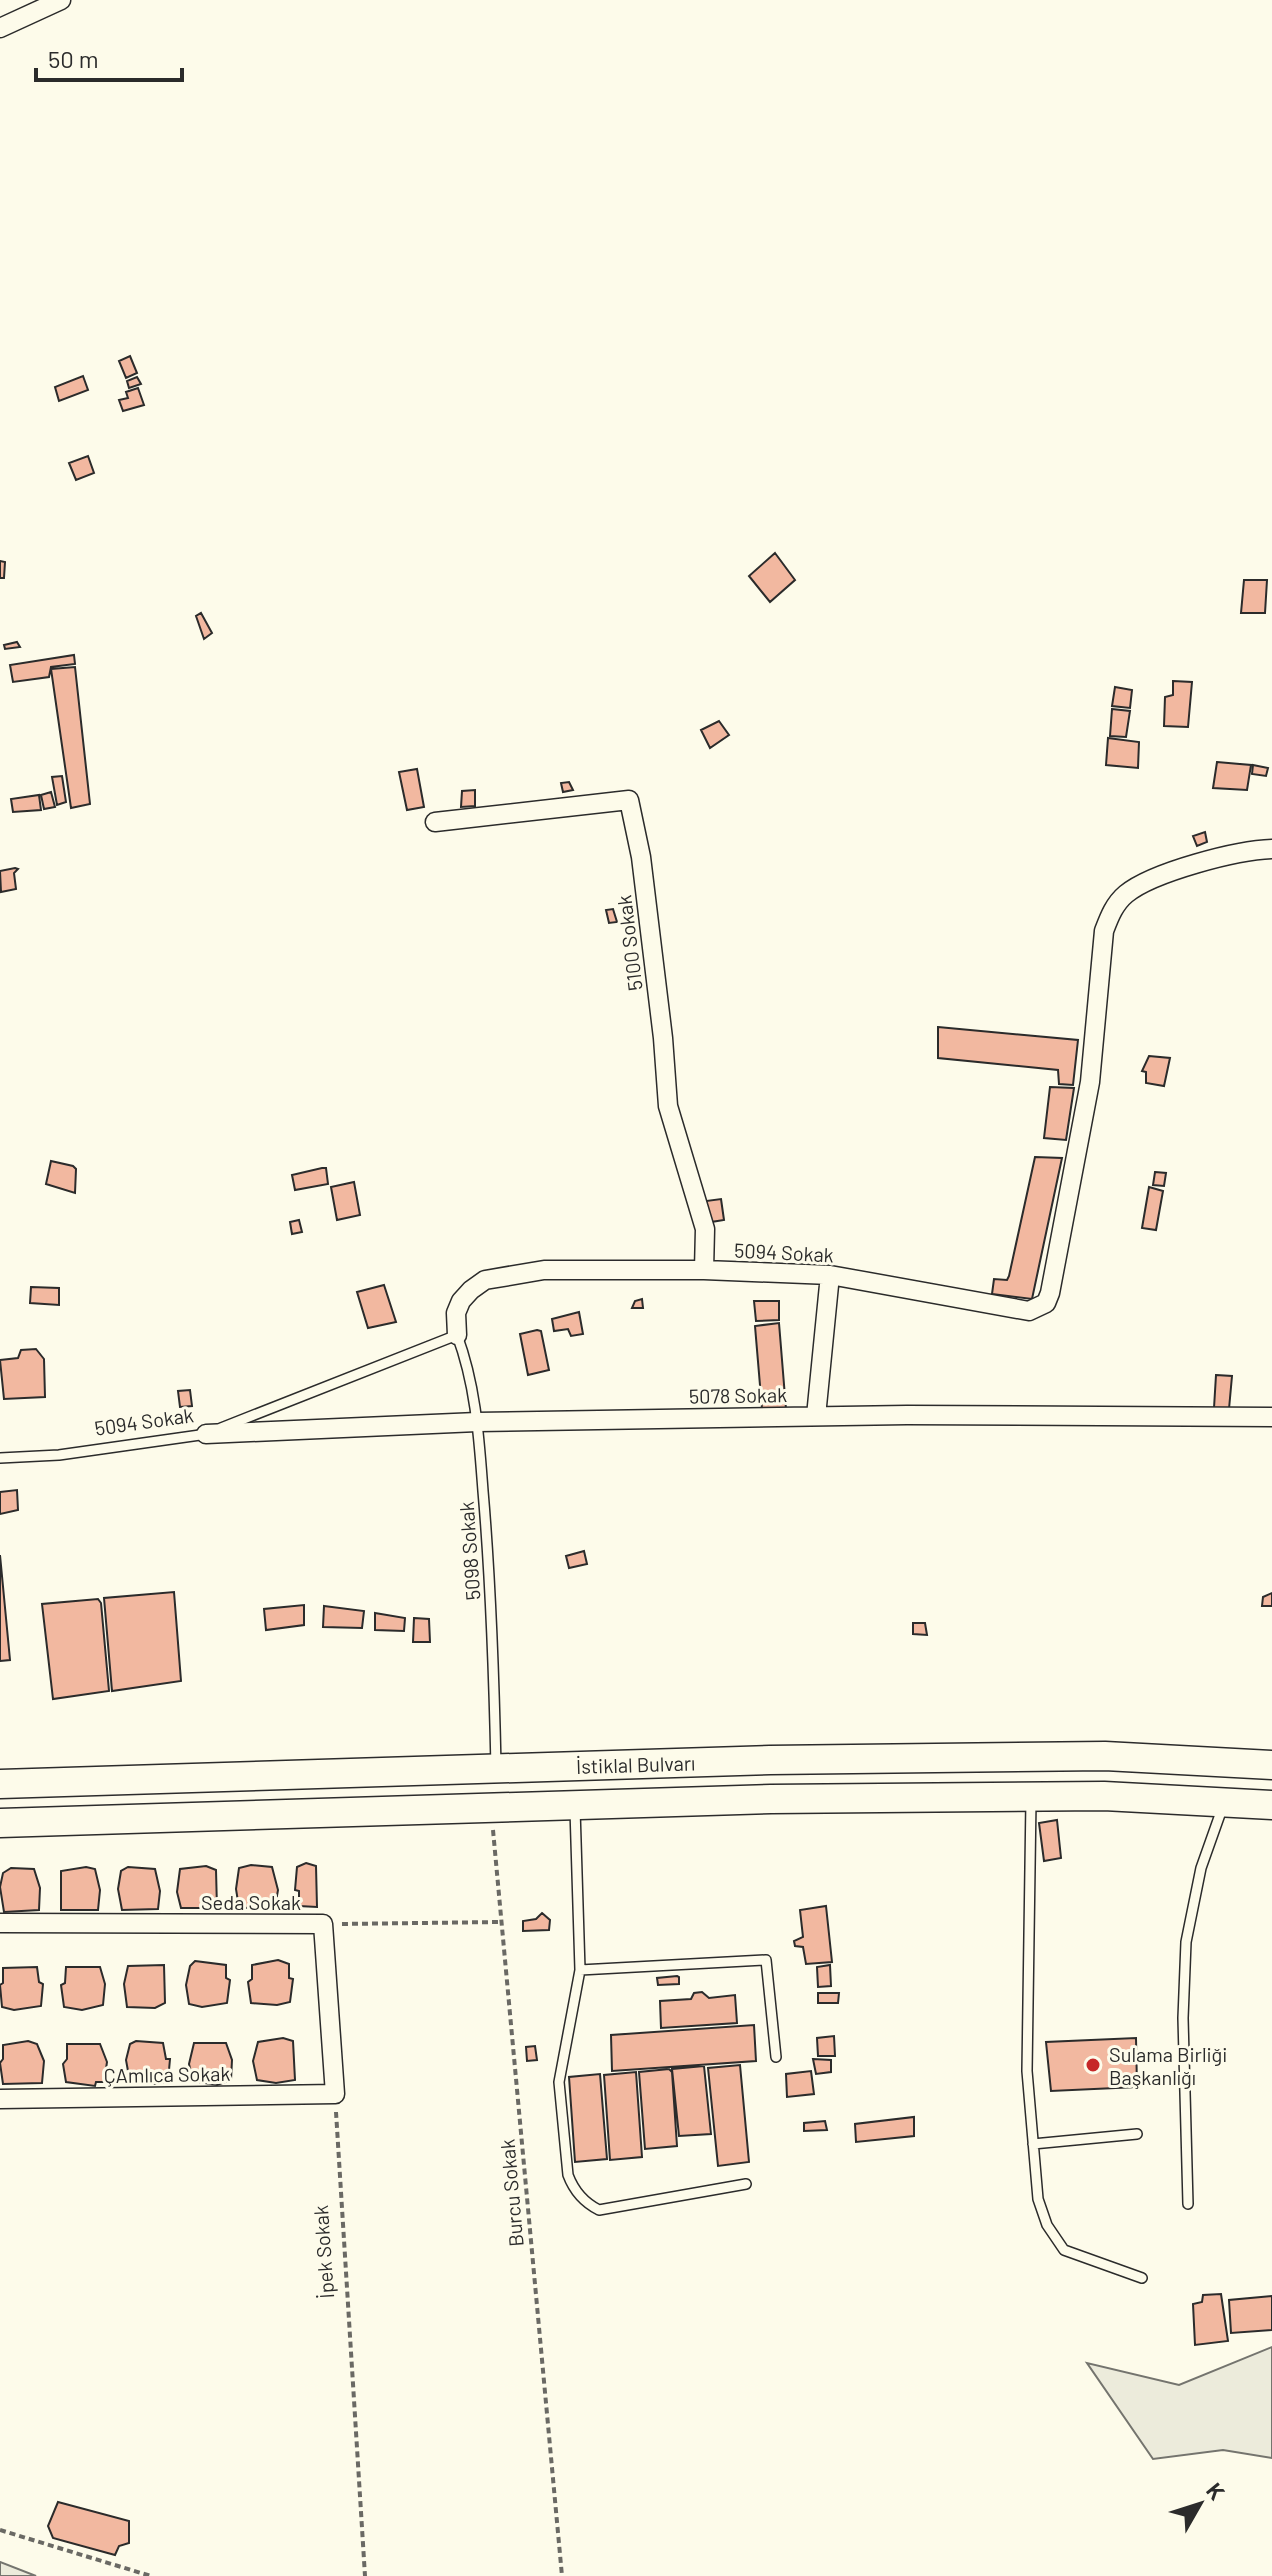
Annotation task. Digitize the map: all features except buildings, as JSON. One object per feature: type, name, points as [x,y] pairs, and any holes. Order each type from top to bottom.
[{"type":"main road","name":"İstiklal Bulvarı","points":[[0,1784],[770,1760],[1105,1756],[1272,1765]]},
{"type":"main road","name":"İstiklal Bulvarı","points":[[0,1823],[771,1799],[1104,1796],[1272,1805]]},
{"type":"street","points":[[0,28],[61,0]]},
{"type":"street","name":"5100 Sokak","points":[[435,822],[629,800],[641,857],[668,1106],[705,1229],[704,1270]]},
{"type":"street","name":"5094 Sokak","points":[[457,1335],[456,1313],[461,1301],[485,1280],[544,1270],[704,1270],[830,1275],[1029,1311],[1046,1303],[1090,1082],[1104,931],[1110,916],[1127,893],[1142,885],[1208,860],[1247,850],[1272,849]]},
{"type":"street","points":[[816,1416],[830,1275]]},
{"type":"street","name":"5078 Sokak","points":[[206,1434],[477,1422],[816,1416],[1272,1417]]},
{"type":"street","name":"Seda Sokak","points":[[0,1923],[323,1924]]},
{"type":"street","points":[[323,1924],[335,2094]]},
{"type":"street","name":"ÇAmlıca Sokak","points":[[0,2099],[335,2094]]},
{"type":"lane","name":"5098 Sokak","points":[[457,1335],[470,1369],[489,1555],[496,1768]]},
{"type":"lane","name":"5094 Sokak","points":[[0,1458],[59,1455],[206,1434],[457,1335]]},
{"type":"lane","points":[[1031,1797],[1027,2071],[1038,2199],[1047,2225],[1064,2250],[1142,2278]]},
{"type":"lane","points":[[1188,2204],[1183,2018],[1186,1942],[1201,1868],[1224,1802]]},
{"type":"lane","points":[[575,1805],[580,1970],[559,2082],[568,2175],[577,2192],[599,2210],[746,2184]]},
{"type":"lane","points":[[580,1970],[766,1960],[776,2057]]},
{"type":"lane","points":[[1033,2144],[1137,2134]]},
{"type":"path","name":"Burcu Sokak","points":[[491,1808],[562,2576]]},
{"type":"path","name":"Seda Sokak","points":[[323,1924],[502,1922]]},
{"type":"path","name":"İpek Sokak","points":[[335,2094],[365,2576]]},
{"type":"path","points":[[0,2530],[151,2576]]},
{"type":"shaded area","points":[[1272,2347],[1272,2458],[1223,2450],[1153,2459],[1087,2363],[1179,2385]]},
{"type":"shaded area","points":[[0,2562],[36,2576],[0,2576]]},
{"type":"place","name":"Sulama Birliği Başkanlığı","points":[[1093,2065]]}]
